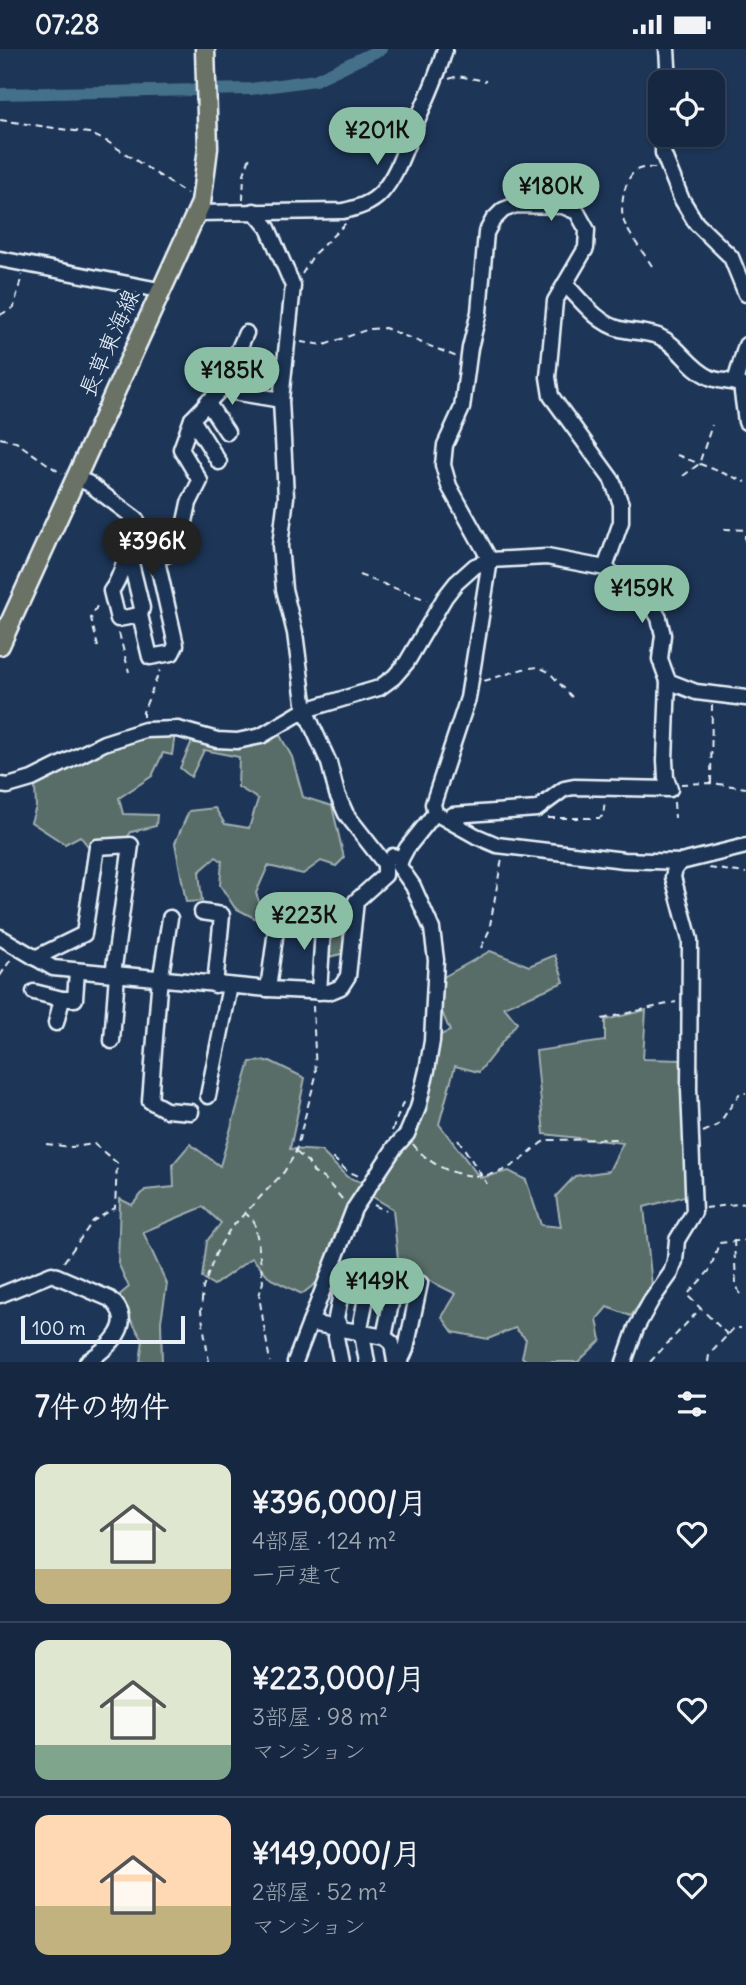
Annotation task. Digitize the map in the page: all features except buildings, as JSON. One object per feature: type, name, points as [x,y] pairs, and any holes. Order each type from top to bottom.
[{"type":"main road","name":"長草東海線","points":[[0,645],[199,208],[208,148],[205,49]]},
{"type":"street","points":[[199,208],[343,211],[369,203],[381,194],[396,171],[440,69],[445,49]]},
{"type":"street","points":[[667,49],[668,70]]},
{"type":"street","points":[[663,147],[667,168],[696,223],[731,257],[746,294]]},
{"type":"street","points":[[605,568],[621,522],[621,504],[612,480],[551,396],[548,377],[555,301],[586,248],[587,230],[576,212],[563,206],[516,205],[503,210],[493,219],[486,233],[479,312],[467,362],[462,408],[445,445],[443,465],[449,486],[490,560],[468,698],[433,804],[441,816],[476,837],[504,846],[600,858],[688,861]]},
{"type":"street","points":[[0,937],[53,968],[215,985],[316,992],[335,990],[345,982],[356,901],[385,875],[385,864],[346,814],[337,794],[330,763],[305,710],[295,633],[284,589],[280,546],[286,498],[281,400],[293,286],[268,228],[248,211]]},
{"type":"street","points":[[0,259],[159,291]]},
{"type":"street","points":[[565,284],[602,321],[617,329],[657,336],[677,348],[710,379],[741,384],[746,422]]},
{"type":"street","points":[[242,407],[229,386],[246,333]]},
{"type":"street","points":[[735,381],[746,345]]},
{"type":"street","points":[[156,559],[179,550],[189,503],[200,481],[181,449],[192,419],[221,389],[229,386],[281,400]]},
{"type":"street","points":[[207,402],[227,432]]},
{"type":"street","points":[[192,419],[219,462]]},
{"type":"street","points":[[74,479],[88,483],[136,519],[143,531],[156,559],[176,645],[172,653],[150,657],[140,615],[142,608],[130,559],[127,558]]},
{"type":"street","points":[[140,615],[118,619],[111,591],[120,578],[134,537],[143,531]]},
{"type":"street","points":[[0,785],[8,786],[32,779],[104,743],[145,730],[178,729],[217,740],[237,741],[261,736],[305,710],[379,688],[394,677],[407,661],[456,583],[475,566],[490,560],[547,557],[605,568],[649,601],[659,618],[663,635],[660,659],[668,681],[664,760],[666,778],[671,788],[564,789],[537,809],[441,816],[407,848],[401,859],[399,866],[428,916],[436,960],[428,1070],[418,1108],[407,1134],[395,1147],[354,1210],[295,1362]]},
{"type":"street","points":[[668,681],[696,692],[746,698]]},
{"type":"street","points":[[35,958],[84,934],[97,847],[131,845],[115,974],[112,1041]]},
{"type":"street","points":[[624,1362],[641,1319],[671,1273],[676,1261],[677,1240],[694,1212],[689,1089],[690,940],[673,877],[675,868],[688,861],[746,846]]},
{"type":"street","points":[[379,857],[385,854],[401,859]]},
{"type":"street","points":[[202,912],[222,915],[215,985]]},
{"type":"street","points":[[316,992],[324,914]]},
{"type":"street","points":[[170,918],[161,980],[150,1101],[166,1110],[191,1112]]},
{"type":"street","points":[[268,989],[277,923]]},
{"type":"street","points":[[34,992],[62,999],[75,999],[77,971]]},
{"type":"street","points":[[208,1096],[230,986]]},
{"type":"street","points":[[56,1023],[62,999]]},
{"type":"street","points":[[0,1295],[52,1274],[118,1305],[121,1313],[115,1340],[87,1362]]},
{"type":"street","points":[[396,1279],[400,1343],[398,1362]]},
{"type":"street","points":[[341,1362],[335,1318],[343,1283]]},
{"type":"street","points":[[366,1283],[362,1333],[367,1362]]},
{"type":"street","points":[[400,1343],[420,1283]]},
{"type":"street","points":[[310,1323],[400,1343]]},
{"type":"path","points":[[431,88],[458,76],[486,81]]},
{"type":"path","points":[[0,120],[89,133],[108,142],[199,208]]},
{"type":"path","points":[[248,211],[244,174],[251,153]]},
{"type":"path","points":[[652,267],[625,224],[623,196],[635,172],[640,168],[667,168]]},
{"type":"path","points":[[293,286],[314,254],[351,217],[354,209]]},
{"type":"path","points":[[0,315],[11,310],[16,303],[25,264]]},
{"type":"path","points":[[286,338],[317,346],[369,329],[385,328],[444,350],[467,362]]},
{"type":"path","points":[[683,476],[699,464],[712,425]]},
{"type":"path","points":[[0,438],[16,442],[74,479]]},
{"type":"path","points":[[677,455],[746,482]]},
{"type":"path","points":[[724,529],[746,530],[745,541]]},
{"type":"path","points":[[359,575],[440,606]]},
{"type":"path","points":[[98,647],[91,618],[96,607],[111,591]]},
{"type":"path","points":[[118,619],[116,624],[129,672]]},
{"type":"path","points":[[145,730],[143,712],[162,663],[161,655]]},
{"type":"path","points":[[471,680],[488,681],[523,669],[538,667],[549,672],[572,697]]},
{"type":"path","points":[[711,783],[712,694]]},
{"type":"path","points":[[675,818],[671,788],[676,784],[711,783],[746,788]]},
{"type":"path","points":[[537,809],[547,818],[600,818],[603,816],[605,797],[611,788]]},
{"type":"path","points":[[481,948],[489,931],[504,846]]},
{"type":"path","points":[[688,861],[725,872],[746,873]]},
{"type":"path","points":[[0,976],[18,948]]},
{"type":"path","points":[[209,1362],[201,1311],[203,1288],[230,1229],[284,1172],[296,1152],[316,1076],[316,992]]},
{"type":"path","points":[[602,1019],[690,999]]},
{"type":"path","points":[[692,1135],[718,1125],[740,1093],[746,1093]]},
{"type":"path","points":[[395,1147],[391,1134],[404,1100]]},
{"type":"path","points":[[407,1134],[425,1157],[438,1167],[482,1175],[501,1171],[524,1159],[547,1140],[621,1139]]},
{"type":"path","points":[[458,1139],[487,1184]]},
{"type":"path","points":[[46,1144],[72,1147],[94,1144],[117,1163],[115,1208],[93,1221],[52,1274]]},
{"type":"path","points":[[296,1152],[308,1162],[314,1173],[326,1179],[346,1205],[354,1210]]},
{"type":"path","points":[[333,1159],[353,1175],[372,1180]]},
{"type":"path","points":[[694,1212],[702,1208],[746,1203]]},
{"type":"path","points":[[244,1212],[254,1221],[258,1241],[263,1282],[259,1296],[270,1362]]},
{"type":"path","points":[[734,1240],[736,1284],[741,1297]]},
{"type":"path","points":[[728,1335],[687,1295],[710,1270],[719,1243],[746,1240]]},
{"type":"path","points":[[336,1256],[366,1283]]},
{"type":"path","points":[[650,1362],[700,1308]]},
{"type":"path","points":[[708,1362],[709,1355],[734,1328],[741,1328]]},
{"type":"green space","points":[[277,730],[292,757],[303,797],[332,806],[344,858],[336,866],[321,861],[303,874],[268,866],[256,893],[260,904],[301,915],[338,911],[346,953],[316,960],[318,926],[264,923],[235,908],[220,885],[222,861],[216,857],[199,872],[202,901],[186,902],[175,843],[189,811],[215,808],[225,824],[249,828],[258,799],[238,787],[239,757],[204,750],[191,777],[180,768],[193,739]]},
{"type":"green space","points":[[175,733],[172,755],[163,753],[152,776],[119,798],[123,814],[157,815],[156,826],[131,832],[125,841],[91,850],[80,836],[65,844],[31,822],[36,807],[35,786],[76,760],[144,735]]},
{"type":"green space","points":[[490,951],[529,966],[555,955],[564,982],[504,1007],[517,1023],[479,1072],[455,1066],[439,1124],[480,1178],[509,1171],[526,1180],[541,1225],[561,1227],[556,1196],[575,1176],[609,1171],[623,1143],[544,1134],[536,1051],[605,1041],[605,1020],[646,1010],[643,1059],[684,1060],[685,1196],[644,1207],[652,1286],[631,1316],[607,1307],[597,1319],[601,1340],[578,1362],[528,1362],[522,1357],[526,1339],[515,1328],[488,1339],[453,1332],[442,1317],[456,1294],[426,1279],[398,1260],[393,1209],[368,1194],[425,1108],[438,1036],[450,1031],[440,1007],[440,979]]},
{"type":"green space","points":[[270,1061],[305,1078],[290,1149],[321,1151],[347,1177],[364,1183],[321,1279],[302,1294],[271,1279],[252,1258],[214,1285],[202,1278],[207,1241],[221,1223],[203,1207],[143,1232],[167,1284],[161,1321],[162,1362],[140,1362],[143,1340],[117,1297],[129,1287],[118,1263],[120,1199],[132,1205],[145,1190],[174,1187],[173,1164],[190,1144],[220,1166],[250,1062]]},
{"type":"waterway","points":[[0,94],[251,89],[315,80],[381,49]]}]
